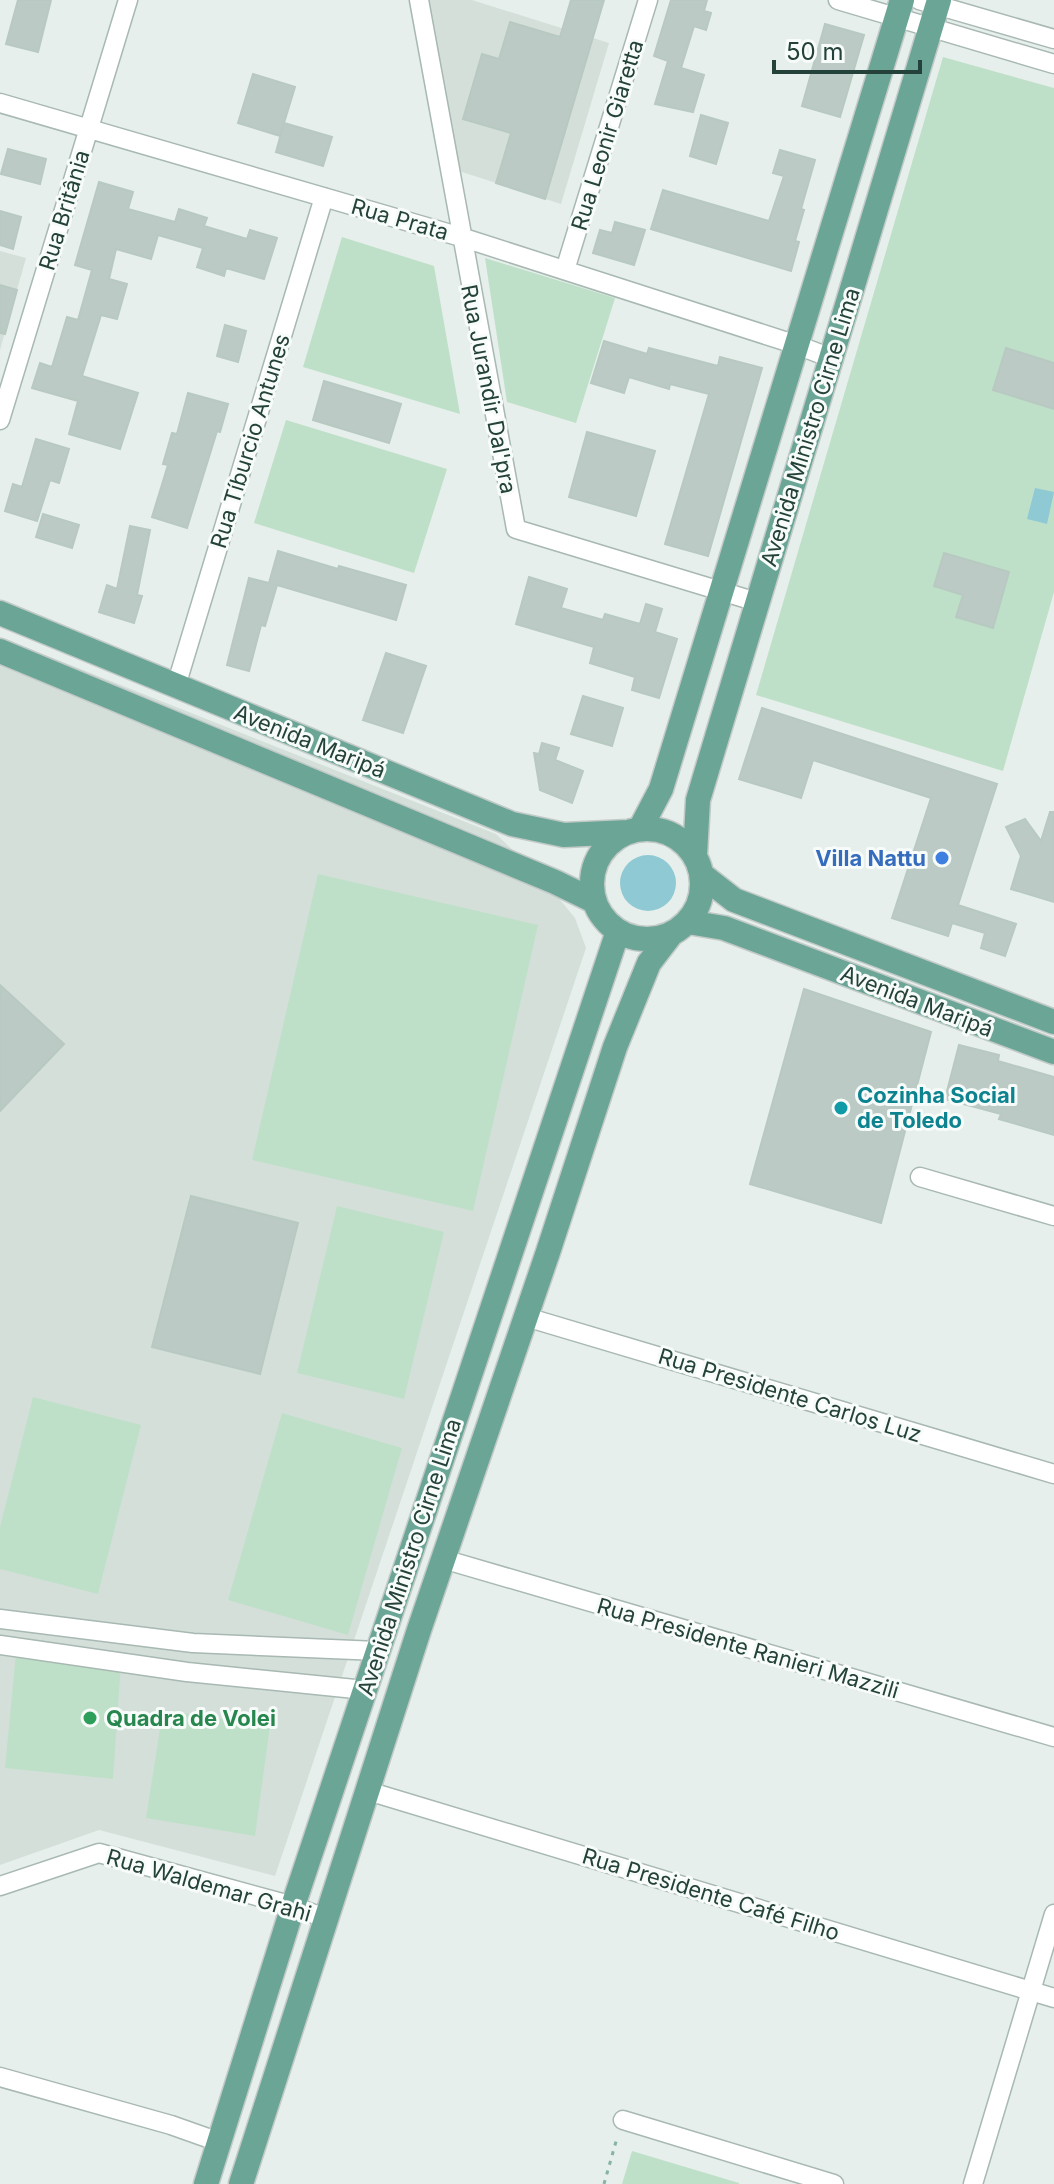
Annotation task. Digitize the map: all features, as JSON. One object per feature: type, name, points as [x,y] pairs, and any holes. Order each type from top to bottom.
[{"type":"main road","name":"Avenida Ministro Cirne Lima","points":[[698,865],[698,800],[831,358],[931,8]]},
{"type":"main road","name":"Avenida Ministro Cirne Lima","points":[[634,830],[661,789],[899,9]]},
{"type":"main road","name":"Avenida Maripá","points":[[0,613],[512,824],[564,835],[634,830]]},
{"type":"main road","name":"Avenida Maripá","points":[[0,651],[541,875],[594,901]]},
{"type":"main road","points":[[241,2184],[445,1552],[615,1047],[649,963],[697,908],[702,892],[698,865],[684,843],[671,834],[656,829],[634,830],[613,840],[601,852],[592,876],[594,901],[603,918],[618,931],[635,938],[654,939],[680,927]]},
{"type":"main road","name":"Avenida Maripá","points":[[698,865],[734,900],[1054,1022]]},
{"type":"main road","name":"Avenida Maripá","points":[[680,927],[724,928],[1054,1052]]},
{"type":"main road","name":"Avenida Ministro Cirne Lima","points":[[206,2184],[293,1906],[618,931]]},
{"type":"main road","points":[[931,1007],[945,1002],[949,991],[942,980]]},
{"type":"main road","points":[[973,1023],[967,1011],[971,1000],[985,996]]},
{"type":"main road","points":[[417,1535],[445,1552]]},
{"type":"main road","points":[[331,1793],[330,1834],[338,1840],[352,1839]]},
{"type":"street","name":"Rua Britânia","points":[[0,420],[128,0]]},
{"type":"street","name":"Rua Jurandir Dal'pra","points":[[419,0],[516,529],[757,602]]},
{"type":"street","name":"Rua Leonir Giaretta","points":[[565,270],[648,0]]},
{"type":"street","points":[[838,0],[899,9],[931,8],[1054,39]]},
{"type":"street","points":[[931,8],[1054,64]]},
{"type":"street","name":"Rua Prata","points":[[0,103],[461,237],[831,358]]},
{"type":"street","name":"Rua Tíburcio Antunes","points":[[176,686],[324,197]]},
{"type":"street","points":[[920,1177],[1054,1216]]},
{"type":"street","name":"Rua Presidente Carlos Luz","points":[[526,1317],[1054,1474]]},
{"type":"street","name":"Rua Presidente Ranieri Mazzili","points":[[445,1552],[1054,1737]]},
{"type":"street","points":[[0,1619],[193,1643],[378,1651]]},
{"type":"street","points":[[187,1672],[193,1643]]},
{"type":"street","points":[[0,1645],[187,1672],[365,1690]]},
{"type":"street","name":"Rua Presidente Café Filho","points":[[368,1791],[1054,1998]]},
{"type":"street","name":"Rua Waldemar Grahi","points":[[0,1886],[99,1853],[293,1906],[327,1919]]},
{"type":"street","points":[[973,2184],[1054,1914]]},
{"type":"street","points":[[0,2077],[171,2125],[219,2142]]},
{"type":"street","points":[[623,2120],[834,2184]]},
{"type":"path","points":[[604,2184],[623,2120]]},
{"type":"shaded area","points":[[428,0],[472,0],[609,43],[561,204],[459,171]]},
{"type":"shaded area","points":[[0,251],[26,258],[0,350]]},
{"type":"shaded area","points":[[0,637],[496,834],[542,878],[575,918],[586,948],[275,1876],[99,1830],[0,1865]]},
{"type":"green space","points":[[943,57],[1054,88],[1054,592],[1003,771],[756,695]]},
{"type":"green space","points":[[342,237],[434,266],[460,414],[303,367]]},
{"type":"green space","points":[[485,258],[615,298],[576,423],[507,402]]},
{"type":"green space","points":[[286,420],[447,469],[414,573],[254,523]]},
{"type":"green space","points":[[318,874],[538,925],[473,1211],[252,1160]]},
{"type":"green space","points":[[337,1206],[444,1232],[404,1399],[297,1373]]},
{"type":"green space","points":[[33,1397],[141,1425],[98,1594],[0,1569],[0,1527]]},
{"type":"green space","points":[[282,1413],[402,1448],[348,1635],[228,1600]]},
{"type":"green space","points":[[16,1653],[121,1663],[113,1779],[5,1768]]},
{"type":"green space","points":[[163,1710],[270,1726],[255,1836],[146,1818]]},
{"type":"green space","points":[[632,2151],[739,2183],[739,2184],[622,2184]]},
{"type":"water","points":[[1035,488],[1054,492],[1047,524],[1027,519]]},
{"type":"water","points":[[648,855],[668,863],[676,883],[668,903],[648,911],[628,903],[620,883],[628,863]]},
{"type":"building","points":[[18,0],[51,0],[38,52],[6,44]]},
{"type":"building","points":[[571,0],[604,0],[545,199],[496,183],[511,133],[463,119],[482,54],[499,59],[510,22],[560,37]]},
{"type":"building","points":[[671,0],[707,0],[704,11],[711,13],[706,30],[694,26],[681,68],[704,75],[693,112],[655,104],[668,61],[654,56]]},
{"type":"building","points":[[825,24],[864,35],[840,117],[802,106]]},
{"type":"building","points":[[253,74],[295,87],[280,136],[238,123]]},
{"type":"building","points":[[701,115],[728,123],[716,164],[690,156]]},
{"type":"building","points":[[284,123],[332,137],[323,166],[276,152]]},
{"type":"building","points":[[8,149],[46,159],[40,184],[1,174]]},
{"type":"building","points":[[780,150],[815,160],[801,209],[804,210],[795,241],[799,242],[791,271],[651,229],[663,190],[769,221],[784,176],[773,173]]},
{"type":"building","points":[[99,182],[133,192],[128,209],[175,222],[179,209],[207,218],[204,226],[247,239],[250,230],[277,238],[264,279],[226,268],[224,276],[197,267],[203,248],[158,235],[151,259],[116,249],[109,279],[127,284],[117,319],[101,315],[82,376],[138,393],[120,449],[69,434],[78,401],[32,388],[40,363],[52,367],[67,317],[78,320],[92,270],[75,265]]},
{"type":"building","points":[[0,211],[21,217],[13,249],[0,245]]},
{"type":"building","points":[[615,222],[645,230],[634,265],[593,253],[600,230],[612,233]]},
{"type":"building","points":[[0,285],[17,290],[5,334],[0,333]]},
{"type":"building","points":[[225,325],[246,331],[238,362],[217,356]]},
{"type":"building","points":[[604,341],[647,354],[649,348],[718,366],[720,357],[762,368],[708,556],[665,544],[709,394],[670,384],[669,389],[629,377],[624,393],[591,383]]},
{"type":"building","points":[[1006,348],[1054,363],[1054,409],[993,390]]},
{"type":"building","points":[[324,381],[401,404],[389,443],[313,420]]},
{"type":"building","points":[[188,393],[228,404],[187,528],[152,517],[168,465],[163,464],[172,433],[177,434]]},
{"type":"building","points":[[587,432],[655,451],[636,516],[569,497]]},
{"type":"building","points":[[36,439],[69,449],[59,483],[50,480],[37,521],[5,511],[13,484],[22,487]]},
{"type":"building","points":[[43,514],[79,525],[72,548],[36,537]]},
{"type":"building","points":[[130,526],[150,530],[137,595],[142,596],[134,623],[99,612],[107,585],[117,589]]},
{"type":"building","points":[[278,551],[406,585],[396,620],[277,585],[265,626],[261,625],[249,671],[227,665],[249,578],[269,583]]},
{"type":"building","points":[[944,553],[1009,572],[993,628],[956,617],[963,595],[934,586]]},
{"type":"building","points":[[529,577],[567,589],[561,608],[603,620],[605,614],[640,624],[646,604],[662,609],[655,632],[677,639],[659,698],[632,690],[635,677],[590,663],[594,647],[516,624]]},
{"type":"building","points":[[386,653],[426,666],[403,733],[363,720]]},
{"type":"building","points":[[583,696],[623,708],[612,746],[571,734]]},
{"type":"building","name":"Villa Nattu","points":[[762,708],[997,784],[958,905],[1016,924],[1005,956],[981,948],[985,933],[952,923],[948,936],[892,918],[931,798],[813,760],[801,798],[739,779]]},
{"type":"building","points":[[542,743],[559,748],[555,760],[583,771],[572,803],[540,790],[534,753],[539,754]]},
{"type":"building","points":[[1050,812],[1054,812],[1054,902],[1011,889],[1021,856],[1006,827],[1025,819],[1041,841]]},
{"type":"building","points":[[0,985],[64,1044],[0,1111]]},
{"type":"building","name":"Cozinha Social de Toledo","points":[[804,989],[931,1032],[881,1223],[750,1184]]},
{"type":"building","points":[[959,1045],[999,1055],[998,1061],[1054,1077],[1054,1135],[999,1119],[1001,1114],[945,1099]]},
{"type":"building","points":[[191,1196],[298,1223],[260,1374],[152,1347]]},
{"type":"place","name":"Villa Nattu","points":[[942,858]]},
{"type":"place","name":"Cozinha Social de Toledo","points":[[841,1108]]},
{"type":"place","name":"Quadra de Volei","points":[[90,1718]]}]
